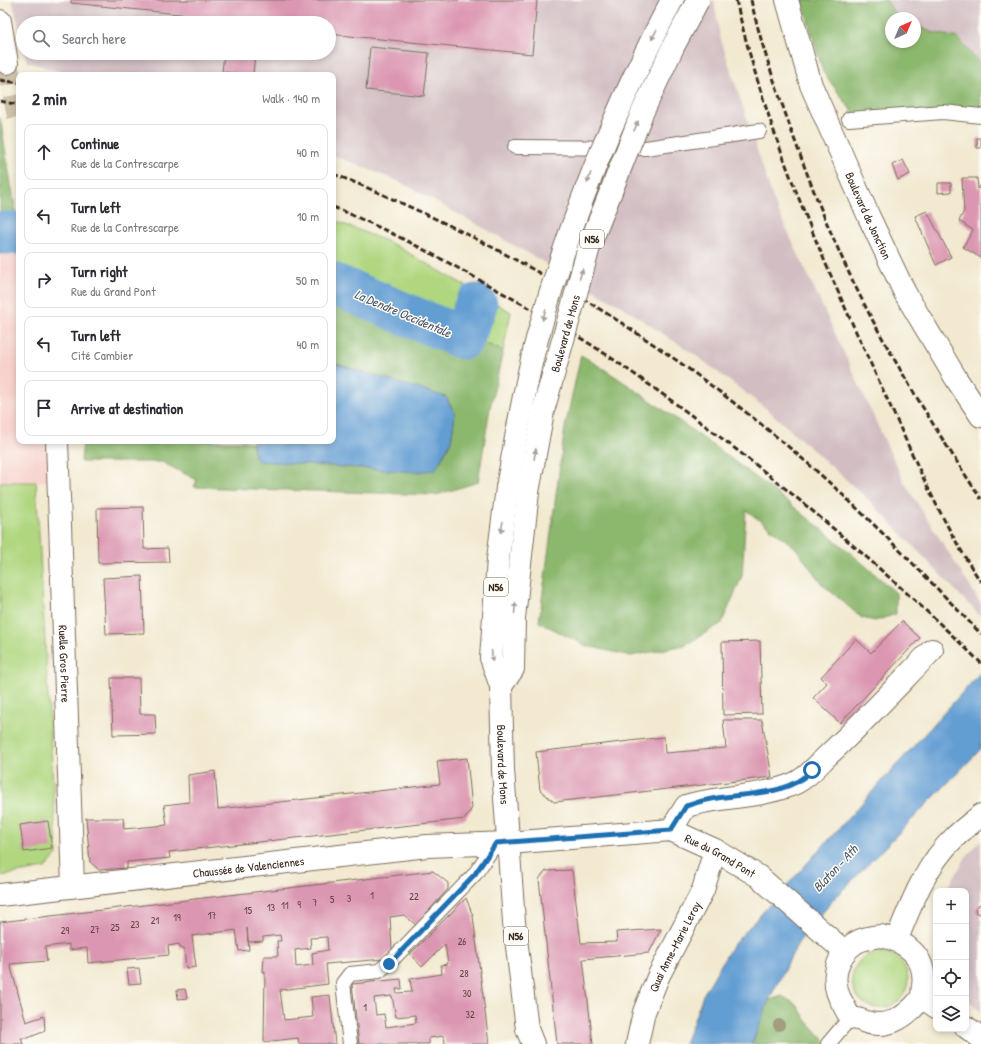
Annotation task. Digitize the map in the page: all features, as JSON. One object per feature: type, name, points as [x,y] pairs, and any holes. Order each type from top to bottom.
[{"type":"street","name":"Boulevard de Mons","points":[[518,490],[521,406],[533,354],[567,240],[592,171],[620,104],[672,0]]},
{"type":"street","name":"Boulevard de Mons","points":[[502,843],[503,770],[501,686],[491,658],[498,559],[543,411],[589,247],[642,113],[674,45],[698,0]]},
{"type":"street","name":"Boulevard de Jonction","points":[[787,0],[811,85],[869,217],[905,293],[957,380],[981,416]]},
{"type":"street","points":[[0,21],[8,63]]},
{"type":"street","name":"Ruelle Gros Pierre","points":[[57,444],[73,886]]},
{"type":"street","points":[[671,830],[686,806],[707,800],[767,792],[789,786],[805,778],[852,733],[932,650]]},
{"type":"street","points":[[897,939],[911,905],[932,865],[954,837],[981,815]]},
{"type":"street","name":"Rue du Grand Pont","points":[[502,843],[671,830],[714,850],[758,876],[845,952]]},
{"type":"street","name":"Chaussée de Valenciennes","points":[[0,895],[427,846],[502,843]]},
{"type":"street","name":"N56","points":[[502,843],[514,922],[528,1039]]},
{"type":"street","name":"Quai Anne-Marie Leroy","points":[[637,1044],[644,1012],[658,977],[703,890],[714,850]]},
{"type":"street","points":[[881,936],[897,939],[912,951],[919,960],[929,1002],[898,1020],[884,1024],[870,1024],[851,1018],[840,1000],[836,988],[837,969],[845,952],[855,943],[868,938],[881,936]]},
{"type":"street","points":[[969,1029],[981,1038]]},
{"type":"lane","points":[[849,119],[943,112],[981,116]]},
{"type":"lane","points":[[515,147],[646,148],[759,131]]},
{"type":"lane","points":[[350,1044],[343,983],[350,974],[379,972],[389,964],[475,874],[502,843]]},
{"type":"lane","points":[[828,1044],[851,1018]]},
{"type":"shaded area","points":[[12,0],[714,0],[720,37],[774,202],[904,482],[981,604],[981,617],[870,501],[769,411],[698,357],[621,306],[480,226],[400,182],[336,156],[336,72],[62,72],[27,62],[27,60],[336,60],[336,16],[16,16]]},
{"type":"shaded area","points":[[886,0],[981,0],[981,62],[958,38],[931,32],[921,28],[921,12],[894,12]]},
{"type":"shaded area","points":[[0,233],[16,233],[16,444],[57,444],[59,481],[0,482]]},
{"type":"shaded area","points":[[981,840],[981,1012],[969,1001],[969,888],[948,888],[966,857]]},
{"type":"green space","points":[[802,0],[886,0],[894,12],[885,12],[885,48],[921,48],[921,28],[931,32],[958,38],[980,63],[981,116],[857,118],[823,72]]},
{"type":"green space","points":[[0,118],[16,213],[16,233],[0,233]]},
{"type":"green space","points":[[336,221],[391,243],[511,312],[503,351],[336,278]]},
{"type":"green space","points":[[336,278],[503,351],[490,408],[478,482],[436,495],[194,487],[197,480],[162,462],[81,462],[83,444],[253,444],[254,457],[441,461],[451,441],[455,415],[446,398],[336,364]]},
{"type":"green space","points":[[581,355],[622,381],[743,467],[821,529],[896,593],[896,614],[875,621],[862,618],[822,584],[795,547],[746,510],[742,576],[722,623],[685,645],[631,656],[587,646],[539,622],[565,427]]},
{"type":"green space","points":[[0,482],[36,482],[57,855],[45,868],[0,876]]},
{"type":"green space","points":[[874,952],[886,952],[896,956],[904,964],[908,974],[908,986],[904,996],[896,1004],[886,1008],[874,1008],[864,1004],[856,996],[852,986],[852,974],[856,964],[864,956]]},
{"type":"green space","points":[[782,996],[797,1005],[807,1021],[828,1044],[752,1044],[769,1000]]},
{"type":"water","points":[[336,364],[446,397],[455,414],[451,441],[435,470],[415,472],[258,461],[254,457],[253,444],[336,444]]},
{"type":"water","name":"Blaton - Ath","points":[[981,672],[981,749],[833,900],[798,943],[769,1000],[752,1044],[685,1044],[703,995],[732,946]]},
{"type":"building","points":[[71,0],[537,0],[532,54],[336,35],[336,16],[199,16],[71,3]]},
{"type":"building","points":[[370,47],[429,53],[424,96],[366,90]]},
{"type":"building","points":[[223,60],[254,60],[253,72],[222,72]]},
{"type":"building","points":[[977,138],[981,138],[981,148],[977,148]]},
{"type":"building","points":[[903,160],[910,174],[898,180],[892,165]]},
{"type":"building","points":[[962,178],[977,178],[978,189],[981,185],[981,258],[963,247],[973,230],[959,221],[964,211]]},
{"type":"building","points":[[938,183],[951,183],[951,192],[938,193]]},
{"type":"building","points":[[927,211],[951,257],[936,265],[915,216]]},
{"type":"building","points":[[143,507],[144,549],[168,548],[169,562],[98,563],[97,508]]},
{"type":"building","points":[[142,576],[144,633],[106,634],[103,578]]},
{"type":"building","points":[[902,621],[920,638],[840,723],[813,698],[827,683],[821,677],[856,639],[871,653]]},
{"type":"building","points":[[760,641],[762,714],[723,715],[722,642]]},
{"type":"building","points":[[111,678],[139,678],[140,714],[155,714],[156,734],[113,735]]},
{"type":"building","points":[[723,720],[762,720],[772,777],[554,802],[540,790],[536,752],[664,737],[665,753],[726,748]]},
{"type":"building","points":[[467,758],[472,808],[465,819],[169,852],[170,858],[127,862],[127,868],[99,870],[90,862],[86,818],[123,818],[124,829],[167,825],[164,805],[189,802],[188,775],[215,771],[218,809],[440,784],[437,761]]},
{"type":"building","points":[[48,821],[52,848],[24,852],[20,825]]},
{"type":"building","points":[[572,870],[581,943],[617,942],[616,932],[661,929],[649,953],[583,959],[593,1044],[557,1044],[539,879],[546,871]]},
{"type":"building","points":[[433,871],[448,883],[448,889],[416,925],[404,915],[390,917],[392,949],[384,959],[326,964],[328,984],[280,990],[284,1020],[313,1017],[311,997],[330,995],[335,1044],[299,1044],[298,1038],[264,1042],[264,956],[278,956],[277,941],[281,941],[280,935],[263,937],[263,941],[248,942],[249,950],[239,951],[236,930],[192,936],[196,967],[186,968],[184,948],[180,948],[179,944],[168,946],[169,955],[88,963],[87,948],[69,950],[69,944],[45,947],[47,961],[10,964],[26,1022],[44,1016],[45,1031],[28,1038],[21,1038],[23,1044],[0,1044],[0,922]],"holes":[[[327,937],[328,950],[312,953],[313,965],[296,967],[295,950],[311,948],[310,938]]]},
{"type":"building","points":[[466,898],[473,916],[489,1044],[445,1044],[444,1036],[429,1038],[429,1044],[359,1044],[352,984],[401,979],[402,989],[396,989],[397,993],[412,992],[410,979],[442,974],[441,965],[448,964],[445,944],[422,967],[410,954]],"holes":[[[392,996],[396,1017],[415,1015],[416,1023],[386,1027],[384,1014],[376,1015],[374,998]]]},
{"type":"building","points":[[981,903],[981,914],[976,913],[975,909]]},
{"type":"building","points":[[139,968],[141,983],[129,984],[127,969]]},
{"type":"building","points":[[185,989],[187,998],[178,999],[177,990]]},
{"type":"waterway","name":"La Dendre Occidentale","points":[[0,233],[16,233]]},
{"type":"waterway","name":"La Dendre Occidentale","points":[[336,285],[463,338],[476,305]]},
{"type":"tunnel","points":[[7,63],[16,106]]},
{"type":"railway","points":[[736,0],[764,101],[799,199],[819,247],[861,343],[928,488],[953,536],[981,582]]},
{"type":"railway","points":[[751,0],[768,61],[797,147],[816,198],[849,272],[873,321],[898,366],[981,499]]},
{"type":"railway","points":[[0,80],[16,83]]},
{"type":"railway","points":[[0,101],[16,104]]},
{"type":"railway","points":[[336,175],[421,212],[525,265],[626,326],[674,358],[767,429],[812,467],[877,528],[981,634]]},
{"type":"railway","points":[[336,208],[393,234],[452,265],[560,326],[627,369],[720,437],[810,509],[897,584],[981,663]]},
{"type":"route","points":[[389,964],[475,874],[496,843],[671,830],[686,806],[707,800],[767,792],[789,786],[805,778],[812,770]]}]
